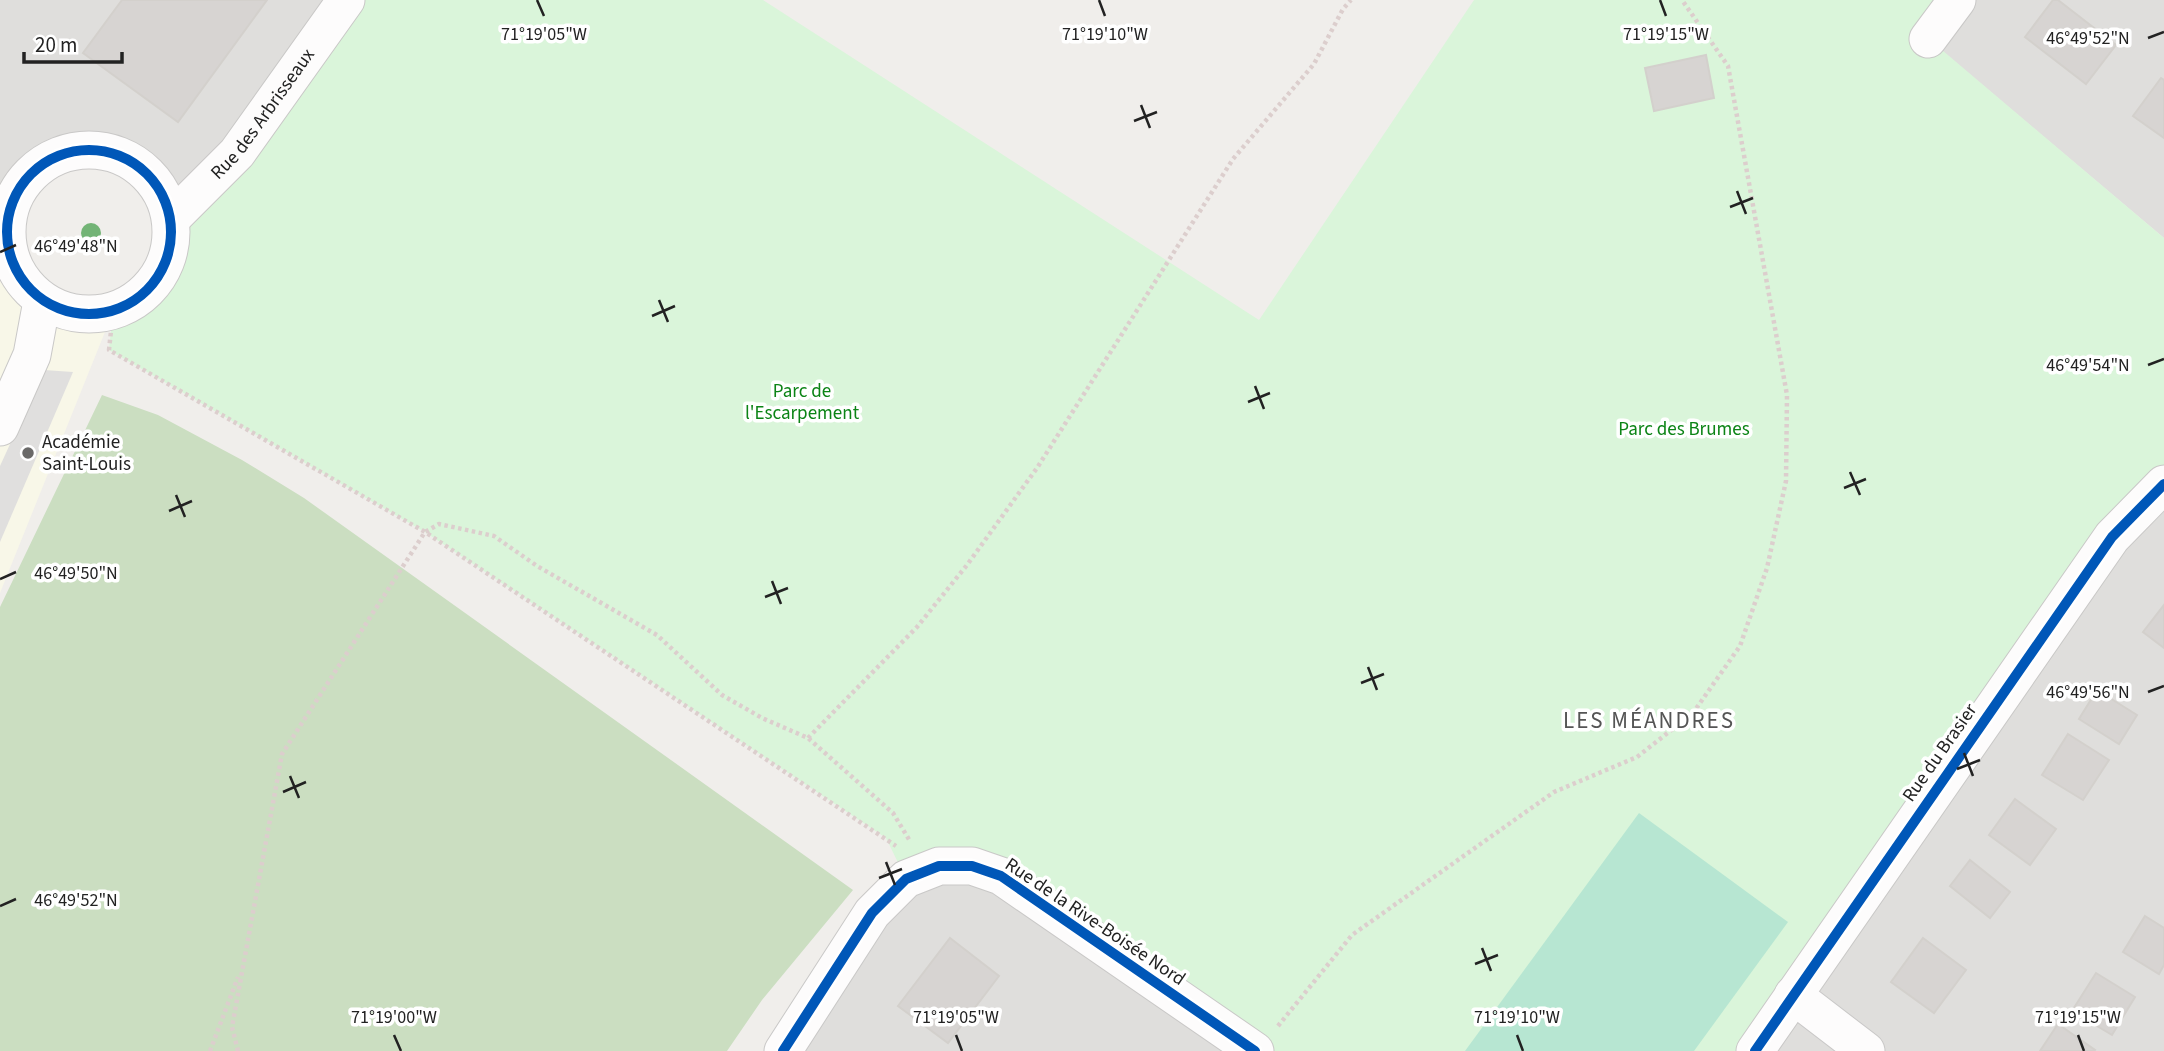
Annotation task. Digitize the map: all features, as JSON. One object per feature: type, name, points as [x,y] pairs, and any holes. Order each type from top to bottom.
[{"type":"street","name":"Rue des Arbrisseaux","points":[[171,219],[237,153],[346,0]]},
{"type":"street","points":[[1928,38],[1957,0]]},
{"type":"street","points":[[71,150],[107,150],[139,166],[160,188],[171,219],[169,254],[151,287],[139,298],[113,312],[74,314],[42,302],[16,273],[5,235],[7,191],[38,166],[71,150]]},
{"type":"street","points":[[0,427],[32,355],[42,302]]},
{"type":"street","name":"Rue du Brasier","points":[[1755,1051],[2112,537],[2164,484]]},
{"type":"street","name":"Rue de la Rive-Boisée Nord","points":[[783,1051],[872,913],[906,879],[939,866],[972,866],[1001,876],[1264,1042]]},
{"type":"street","points":[[1794,995],[1866,1051]]},
{"type":"path","points":[[808,738],[918,627],[967,565],[1037,468],[1233,159],[1314,64],[1343,9],[1351,0]]},
{"type":"path","points":[[1264,1042],[1352,935],[1554,792],[1637,757],[1693,713],[1740,646],[1767,568],[1786,481],[1787,396],[1728,66],[1682,0]]},
{"type":"path","points":[[113,312],[109,351],[425,533],[886,838],[927,871]]},
{"type":"path","points":[[238,1051],[232,1027],[282,754],[425,533],[439,524],[494,536],[547,572],[657,635],[722,695],[762,718],[808,738],[893,813],[927,871]]},
{"type":"path","points":[[211,1051],[244,963]]},
{"type":"shaded area","points":[[0,0],[346,0],[171,219],[160,188],[140,166],[107,150],[71,150],[38,166],[13,196],[0,186]]},
{"type":"shaded area","points":[[1957,0],[2164,0],[2164,238],[1928,39]]},
{"type":"shaded area","name":"Académie Saint-Louis","points":[[0,186],[13,196],[5,235],[16,273],[42,301],[74,314],[113,312],[0,593]]},
{"type":"shaded area","points":[[44,370],[73,372],[0,542],[0,466]]},
{"type":"shaded area","points":[[2164,484],[2164,1051],[1755,1051]]},
{"type":"shaded area","points":[[972,866],[1255,1051],[783,1051],[872,913]]},
{"type":"green space","name":"Parc des Brumes","points":[[346,0],[763,0],[1259,320],[1474,0],[1957,0],[1929,39],[2164,238],[2164,484],[1755,1051],[1255,1051],[1001,876],[906,879],[886,838],[425,532],[109,350],[113,312],[139,298],[151,287],[169,254],[171,219]]},
{"type":"green space","points":[[102,395],[158,415],[242,460],[304,498],[853,890],[762,1000],[727,1051],[0,1051],[0,607]]},
{"type":"green space","points":[[1639,813],[1788,922],[1694,1051],[1465,1051]]},
{"type":"building","points":[[122,0],[267,0],[178,122],[83,53]]},
{"type":"building","points":[[2053,0],[2058,0],[2116,45],[2086,84],[2025,37]]},
{"type":"building","points":[[1706,55],[1714,98],[1654,111],[1645,68]]},
{"type":"building","points":[[2161,78],[2164,80],[2164,138],[2133,116]]},
{"type":"building","points":[[2164,605],[2164,648],[2143,632]]},
{"type":"building","points":[[2097,690],[2137,715],[2119,744],[2079,719]]},
{"type":"building","points":[[2068,734],[2109,760],[2083,800],[2042,775]]},
{"type":"building","points":[[2015,799],[2056,829],[2030,865],[1989,835]]},
{"type":"building","points":[[1970,860],[2010,892],[1990,918],[1950,886]]},
{"type":"building","points":[[2145,916],[2164,928],[2164,965],[2159,974],[2123,952]]},
{"type":"building","points":[[950,938],[999,976],[948,1043],[898,1006]]},
{"type":"building","points":[[1923,938],[1966,970],[1934,1013],[1891,982]]},
{"type":"building","points":[[2096,973],[2135,997],[2112,1035],[2072,1011]]},
{"type":"building","points":[[2058,1024],[2095,1050],[2040,1051]]},
{"type":"cycle path","points":[[89,150],[120,156],[147,174],[165,201],[171,232],[165,263],[147,290],[120,308],[89,314],[58,308],[31,290],[13,263],[7,232],[13,201],[31,174],[58,156],[89,150]]},
{"type":"cycle path","points":[[1755,1051],[2112,537],[2164,484]]},
{"type":"cycle path","points":[[783,1051],[872,913],[906,879],[939,866],[972,866],[1001,876],[1255,1051]]},
{"type":"place","name":"Académie Saint-Louis","points":[[28,453]]},
{"type":"district","name":"LES MÉANDRES","points":[[1649,720]]},
{"type":"park label","name":"Parc de l'Escarpement","points":[[802,402]]}]
